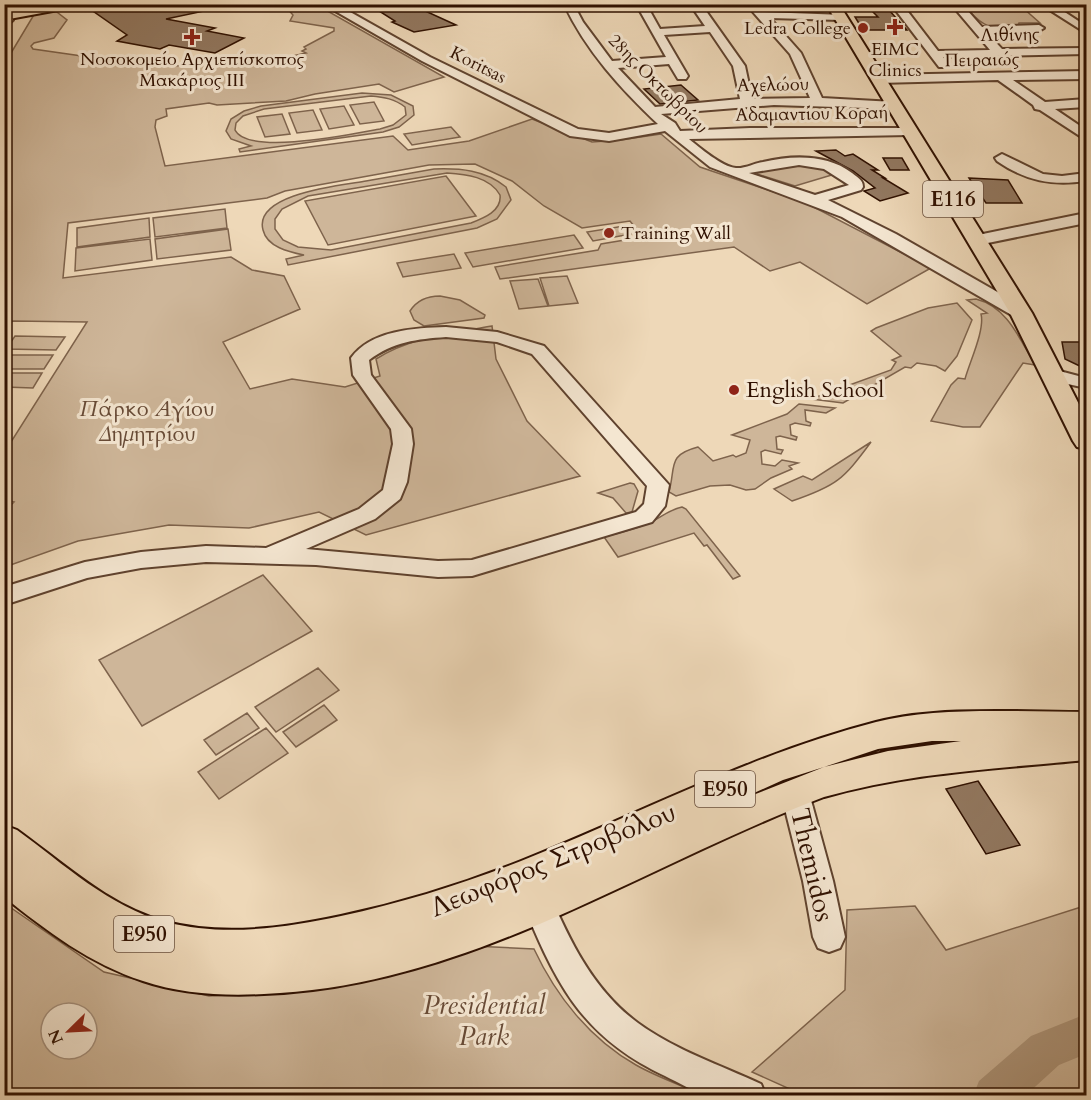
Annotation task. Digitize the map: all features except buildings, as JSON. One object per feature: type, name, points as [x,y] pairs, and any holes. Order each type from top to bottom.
[{"type":"main road","points":[[5,17],[56,4]]},
{"type":"main road","points":[[5,17],[69,4]]},
{"type":"main road","name":"E116","points":[[834,8],[1021,313],[1086,441]]},
{"type":"main road","name":"Λεωφόρος Στροβόλου","points":[[4,842],[94,910],[128,928],[168,942],[212,948],[259,950],[310,942],[374,928],[441,908],[533,891],[938,742],[1086,726]]},
{"type":"main road","name":"Λεωφόρος Στροβόλου","points":[[4,873],[96,940],[129,956],[168,969],[211,974],[255,975],[322,970],[379,958],[452,938],[533,891],[774,768],[878,735],[938,742],[1086,746]]},
{"type":"street","name":"Koritsas","points":[[328,4],[426,59],[556,125],[592,136],[675,131]]},
{"type":"street","name":"Koritsas","points":[[338,4],[573,124],[587,130],[619,136]]},
{"type":"street","points":[[570,5],[606,4]]},
{"type":"street","points":[[641,4],[682,76]]},
{"type":"street","points":[[695,4],[739,66],[747,104]]},
{"type":"street","points":[[751,4],[801,63],[818,102]]},
{"type":"street","points":[[896,4],[953,78]]},
{"type":"street","points":[[957,6],[1055,4]]},
{"type":"street","name":"28ης Οκτωβρίου","points":[[570,5],[585,36],[608,65],[675,131],[712,162],[817,200],[932,260],[1021,313]]},
{"type":"street","points":[[1048,5],[1084,27]]},
{"type":"street","points":[[957,6],[1000,54]]},
{"type":"street","points":[[762,15],[834,8]]},
{"type":"street","points":[[979,30],[1038,28]]},
{"type":"street","points":[[658,32],[712,29]]},
{"type":"street","name":"Λιθίνης","points":[[934,54],[1086,51]]},
{"type":"street","points":[[608,65],[674,60]]},
{"type":"street","name":"Πειραιώς","points":[[878,79],[1086,75]]},
{"type":"street","points":[[1001,78],[1086,136]]},
{"type":"street","name":"Αχελώου","points":[[654,111],[747,104],[818,102],[894,106]]},
{"type":"street","points":[[1039,106],[1086,102]]},
{"type":"street","name":"Αδαμαντίου Κοραή","points":[[675,131],[910,131]]},
{"type":"street","points":[[1002,158],[1020,171],[1039,179],[1060,181],[1086,177]]},
{"type":"street","points":[[737,172],[782,162],[818,162],[834,168],[856,183],[856,187],[850,190],[817,200]]},
{"type":"street","points":[[978,240],[1086,218]]},
{"type":"street","points":[[4,596],[66,575],[132,562],[206,554],[272,554],[456,570],[484,565],[644,517],[654,506],[658,485],[538,350],[523,343],[495,337],[418,332],[375,346],[360,358],[362,375],[396,420],[403,437],[397,482],[392,494],[367,514],[272,554]]},
{"type":"street","points":[[1053,377],[1086,383]]},
{"type":"street","name":"Themidos","points":[[795,793],[818,881],[829,937]]},
{"type":"street","points":[[533,891],[566,964],[584,993],[625,1034],[654,1052],[743,1093]]},
{"type":"green space","name":"Πάρκο Αγίου Δημητρίου","points":[[284,5],[317,5],[444,77],[394,92],[379,84],[286,101],[217,105],[209,103],[166,109],[167,116],[156,120],[155,127],[165,166],[393,136],[408,150],[469,141],[532,119],[592,142],[661,134],[700,167],[806,203],[931,268],[867,304],[800,262],[770,271],[734,247],[500,279],[495,267],[598,250],[601,244],[643,237],[630,221],[582,228],[544,206],[512,181],[475,164],[429,165],[285,191],[267,198],[68,223],[63,278],[231,257],[252,270],[284,276],[300,309],[223,342],[250,389],[292,379],[345,387],[380,376],[376,359],[403,346],[432,337],[492,326],[496,359],[527,421],[580,476],[366,535],[319,512],[249,528],[169,525],[78,541],[5,567],[5,511],[14,502],[5,500],[5,442],[11,442],[87,322],[13,321],[5,325],[5,63],[35,13],[53,9],[67,20],[54,38],[34,43],[31,46],[33,49],[152,66],[252,65],[306,53],[302,51],[306,49],[304,47],[334,31],[334,28],[290,21],[293,15]]},
{"type":"green space","points":[[975,8],[1023,8],[1040,23],[1019,23],[1018,27],[986,25],[969,11]]},
{"type":"green space","points":[[362,93],[391,95],[413,106],[414,115],[399,127],[383,132],[240,152],[239,149],[251,146],[231,139],[226,131],[231,119],[244,111],[261,106]],"holes":[[[371,96],[401,104],[405,107],[406,115],[393,125],[380,129],[302,141],[259,142],[244,138],[235,130],[236,123],[243,116],[264,109]]]},
{"type":"green space","points":[[374,102],[384,121],[360,124],[350,105]]},
{"type":"green space","points":[[344,106],[354,125],[329,129],[320,109]]},
{"type":"green space","points":[[313,110],[322,130],[297,133],[289,113]]},
{"type":"green space","points":[[282,114],[290,134],[265,137],[257,117]]},
{"type":"green space","points":[[451,127],[460,137],[412,145],[404,134]]},
{"type":"green space","points":[[786,164],[818,165],[835,174],[795,186],[757,174],[758,171]]},
{"type":"green space","points":[[434,169],[472,171],[490,177],[506,187],[511,200],[497,219],[477,228],[288,265],[286,259],[304,255],[274,245],[265,236],[264,217],[272,207],[285,199],[321,189]],"holes":[[[447,173],[477,178],[490,184],[500,195],[500,201],[495,210],[471,223],[331,250],[298,247],[283,240],[275,229],[275,219],[282,209],[308,196]]]},
{"type":"green space","points":[[446,176],[476,216],[328,245],[305,201]]},
{"type":"green space","points":[[225,209],[227,228],[155,237],[153,218]]},
{"type":"green space","points":[[149,218],[150,237],[77,247],[77,228]]},
{"type":"green space","name":"Training Wall","points":[[624,226],[631,234],[593,241],[587,232]]},
{"type":"green space","points":[[228,229],[231,250],[157,259],[155,239]]},
{"type":"green space","points":[[574,235],[583,248],[473,267],[465,253]]},
{"type":"green space","points":[[150,239],[152,260],[75,271],[76,248]]},
{"type":"green space","points":[[454,254],[461,268],[403,277],[397,263]]},
{"type":"green space","points":[[567,276],[578,303],[549,306],[540,278]]},
{"type":"green space","points":[[538,279],[548,306],[519,309],[510,281]]},
{"type":"green space","points":[[440,296],[460,300],[485,315],[484,318],[424,326],[414,320],[410,311],[419,301]]},
{"type":"green space","points":[[976,299],[997,309],[1005,317],[1035,365],[1023,363],[980,427],[963,427],[931,421],[951,385],[958,378],[965,379],[979,337],[981,314],[987,313],[967,300]]},
{"type":"green space","points":[[957,303],[972,320],[957,356],[945,371],[936,366],[917,363],[911,368],[905,367],[843,403],[811,399],[891,370],[896,362],[892,360],[901,356],[871,331],[928,308]]},
{"type":"green space","points":[[15,336],[65,337],[56,350],[6,349]]},
{"type":"green space","points":[[5,355],[53,355],[44,369],[5,369]]},
{"type":"green space","points":[[5,373],[42,373],[33,388],[5,387]]},
{"type":"green space","points":[[799,404],[835,408],[826,413],[805,410],[806,421],[811,423],[810,426],[795,423],[790,425],[791,435],[797,437],[796,440],[776,437],[777,449],[783,450],[781,454],[765,450],[761,452],[762,464],[775,466],[782,460],[798,463],[789,466],[792,469],[771,478],[755,489],[746,490],[730,485],[710,486],[676,496],[669,492],[674,463],[681,454],[698,447],[713,461],[746,453],[750,440],[732,435],[787,414]]},
{"type":"green space","points":[[871,442],[845,473],[819,491],[792,501],[774,489],[803,476],[812,480]]},
{"type":"green space","points":[[630,483],[634,484],[638,491],[632,512],[626,513],[613,498],[598,493]]},
{"type":"green space","points":[[682,507],[740,576],[733,579],[707,545],[704,546],[694,533],[618,557],[604,537],[647,524]]},
{"type":"green space","points":[[263,575],[312,631],[142,726],[99,660]]},
{"type":"green space","points":[[318,668],[339,690],[276,732],[255,707]]},
{"type":"green space","points":[[324,705],[337,720],[296,747],[283,732]]},
{"type":"green space","points":[[247,713],[259,728],[216,755],[204,740]]},
{"type":"green space","points":[[266,728],[288,753],[219,799],[198,772]]},
{"type":"green space","name":"Presidential Park","points":[[4,903],[104,972],[209,996],[291,991],[473,946],[534,949],[564,1000],[604,1043],[644,1069],[703,1095],[5,1095]]},
{"type":"green space","points":[[915,906],[946,950],[1086,907],[1086,1095],[803,1095],[752,1072],[845,990],[847,910]]},
{"type":"waterway","points":[[994,1096],[1045,1050],[1086,1034]]},
{"type":"place","name":"EIMC Clinics","points":[[895,27]]},
{"type":"place","name":"Ledra College","points":[[863,28]]},
{"type":"place","name":"Νοσοκομείο Αρχιεπίσκοπος Μακάριος ΙΙΙ","points":[[192,37]]},
{"type":"place","name":"Training Wall","points":[[609,233]]},
{"type":"place","name":"English School","points":[[734,390]]}]
